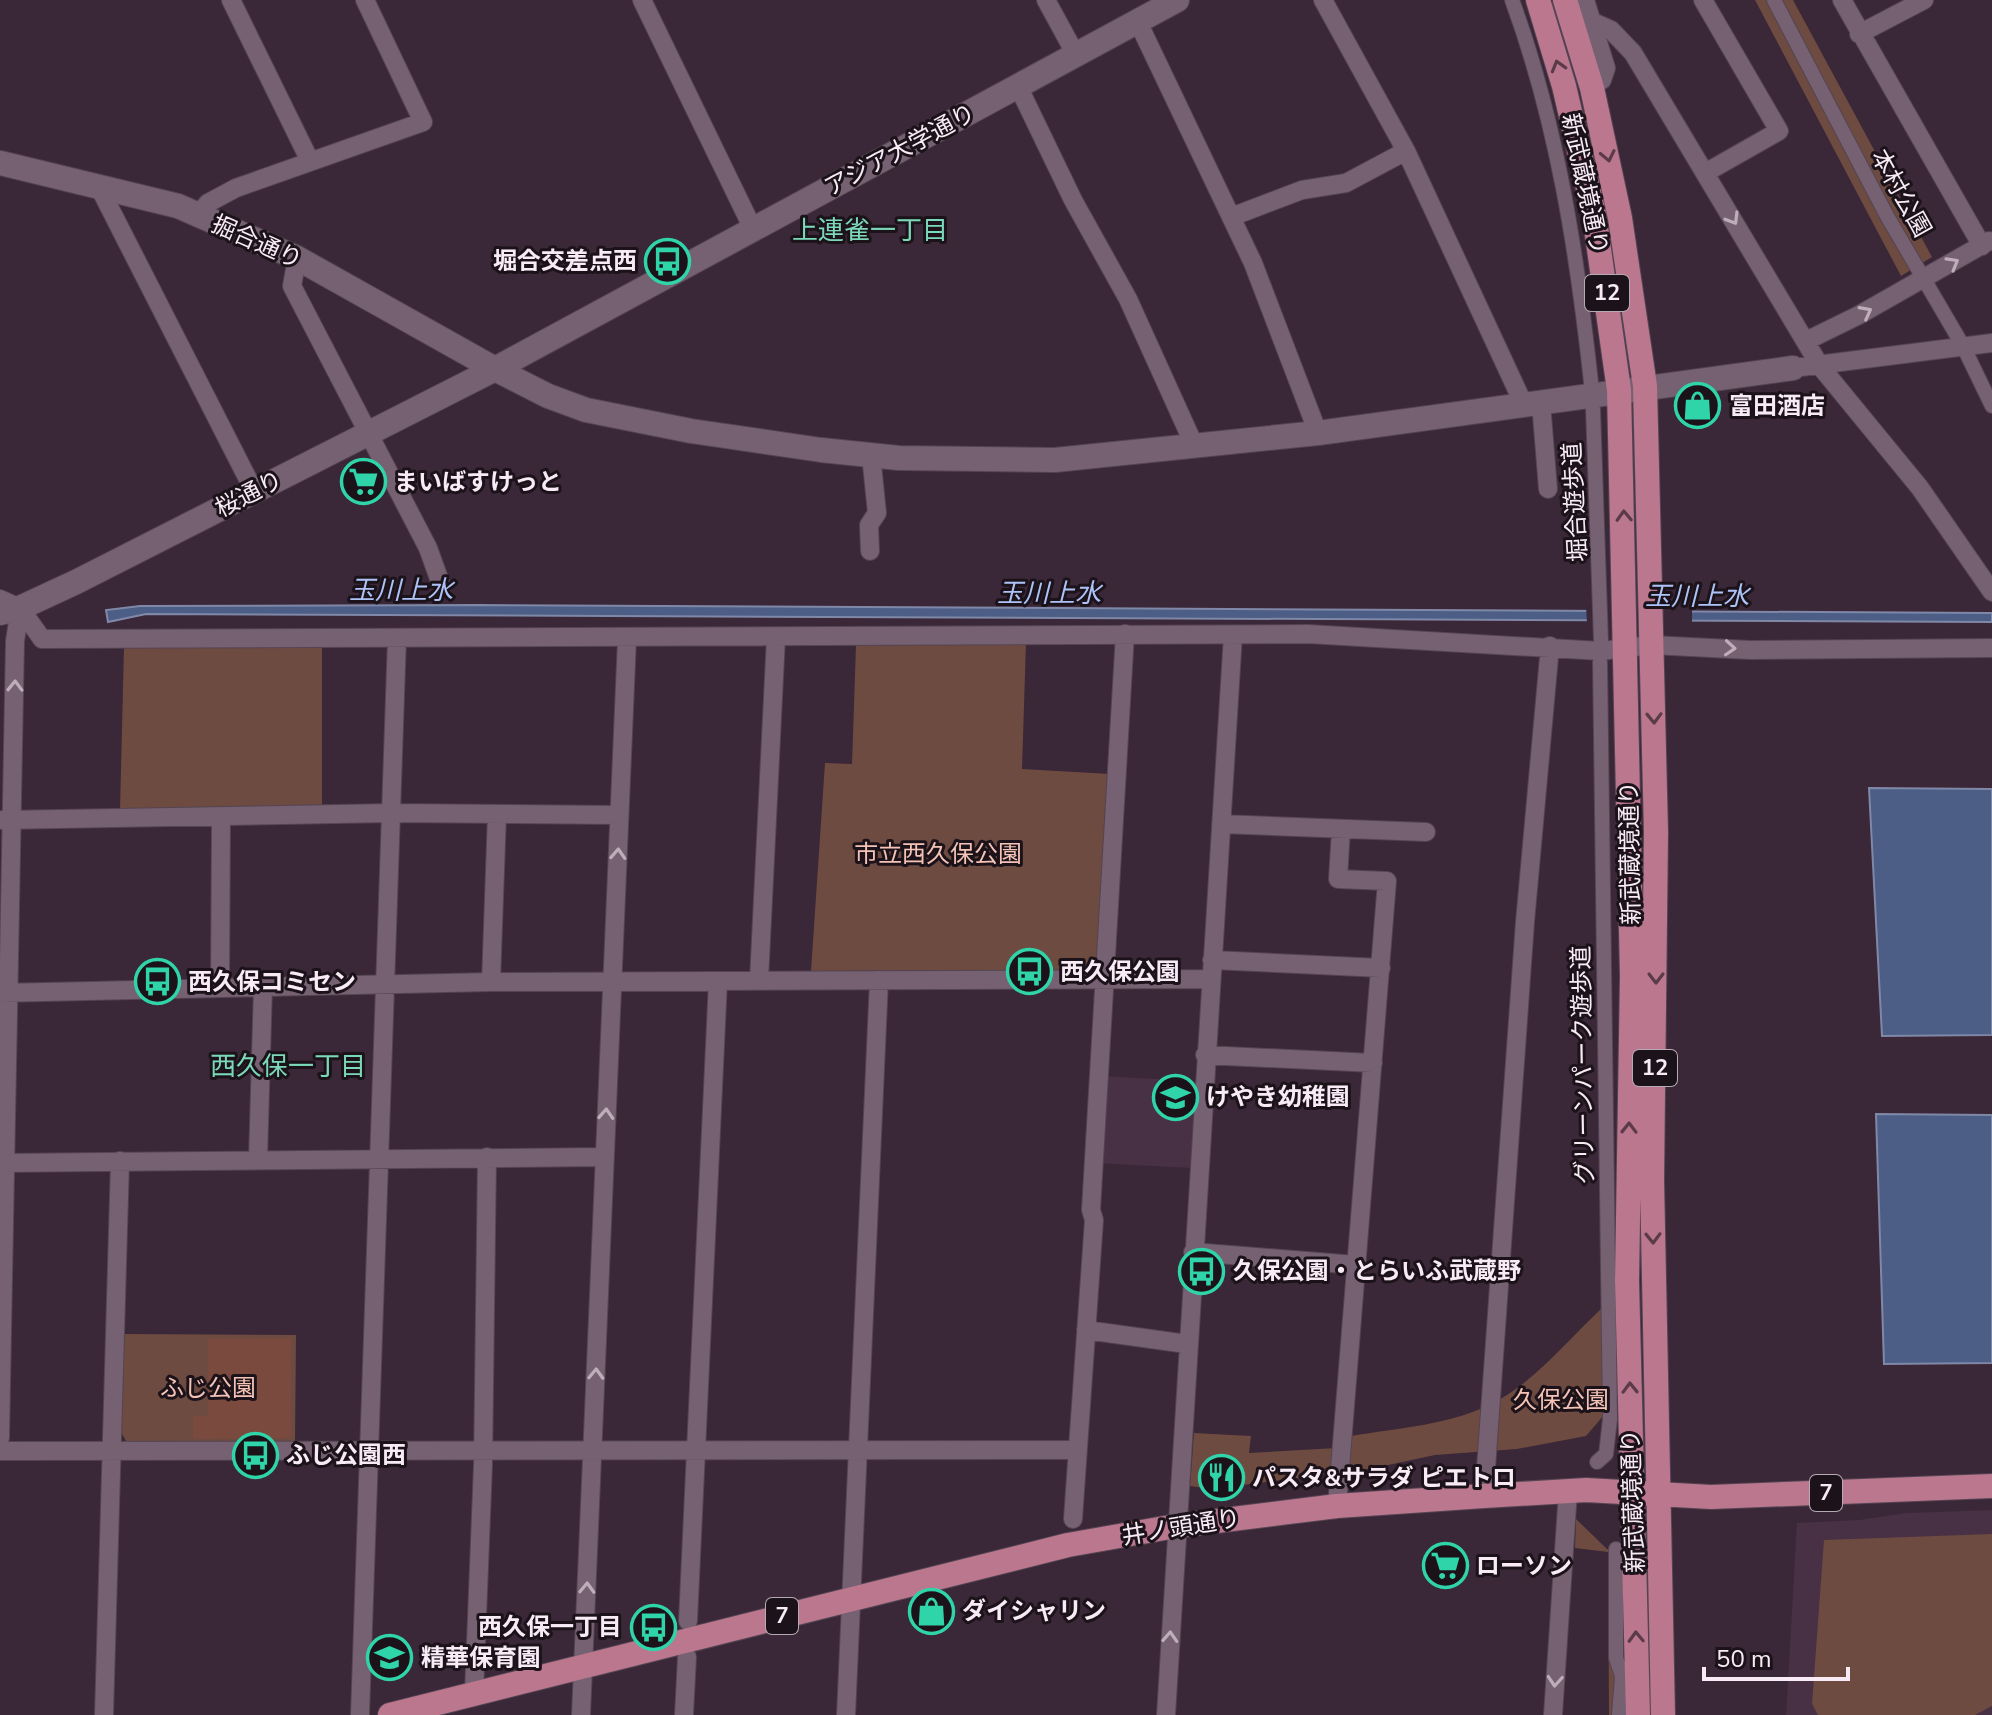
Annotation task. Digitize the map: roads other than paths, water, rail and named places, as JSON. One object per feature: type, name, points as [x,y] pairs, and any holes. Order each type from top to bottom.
[{"type":"main road","name":"新武蔵境通り","points":[[1538,0],[1564,86],[1594,214],[1619,390],[1613,593],[1626,645],[1632,976],[1627,1281],[1638,1715]]},
{"type":"main road","name":"新武蔵境通り","points":[[1565,0],[1591,85],[1626,245],[1645,386],[1656,832],[1652,1180],[1663,1715]]},
{"type":"main road","name":"井ノ頭通り","points":[[390,1715],[1068,1545],[1176,1526],[1337,1506],[1568,1491],[1659,1496],[1992,1486]]},
{"type":"street","points":[[231,0],[310,161]]},
{"type":"street","points":[[197,216],[208,203],[236,188],[423,122],[365,0]]},
{"type":"street","points":[[642,0],[753,229]]},
{"type":"street","points":[[1046,0],[1076,55]]},
{"type":"street","name":"アジア大学通り","points":[[495,369],[1177,0]]},
{"type":"street","points":[[1323,0],[1406,151],[1532,404],[1548,489]]},
{"type":"street","points":[[1512,0],[1562,178],[1580,281],[1591,382]]},
{"type":"street","points":[[1585,0],[1606,75],[1591,85]]},
{"type":"street","points":[[1703,0],[1779,131],[1705,173]]},
{"type":"street","name":"本村公園","points":[[1774,0],[1887,216],[1963,346],[1992,406]]},
{"type":"street","points":[[1806,341],[1924,280],[1987,242],[1859,34],[1842,0]]},
{"type":"street","points":[[1859,34],[1924,0]]},
{"type":"street","points":[[1138,22],[1253,263],[1318,433]]},
{"type":"street","points":[[1593,22],[1611,30],[1633,53],[1820,366],[1920,488],[1992,592]]},
{"type":"street","points":[[1018,86],[1073,200],[1128,299],[1195,447]]},
{"type":"street","points":[[1231,217],[1302,190],[1346,183],[1406,151]]},
{"type":"street","name":"掘合通り","points":[[0,163],[178,206],[297,258],[495,369],[548,396],[586,410],[691,431],[871,455],[975,461],[1055,460],[1195,447],[1793,368]]},
{"type":"street","points":[[99,187],[254,491]]},
{"type":"street","points":[[297,258],[292,286],[428,548],[442,587]]},
{"type":"street","points":[[1793,368],[1992,343]]},
{"type":"street","name":"桜通り","points":[[7,607],[254,491],[495,369]]},
{"type":"street","name":"堀合遊歩道","points":[[1593,409],[1613,593],[1601,641]]},
{"type":"street","points":[[870,551],[869,525],[877,513],[871,455]]},
{"type":"street","points":[[7,607],[42,639],[627,639],[1125,634],[1414,638],[1601,651],[1652,642],[1750,650],[1992,648]]},
{"type":"street","points":[[0,1438],[6,820],[15,641],[7,607]]},
{"type":"street","points":[[1073,1519],[1125,634]]},
{"type":"street","points":[[1166,1715],[1233,635]]},
{"type":"street","points":[[759,980],[776,637]]},
{"type":"street","points":[[360,1715],[397,638]]},
{"type":"street","points":[[581,1715],[627,639]]},
{"type":"street","points":[[1484,1496],[1525,922],[1550,646]]},
{"type":"street","name":"グリーンパーク遊歩道","points":[[1597,1462],[1606,1454],[1610,1419],[1600,662]]},
{"type":"street","points":[[6,820],[221,819],[392,813],[619,815]]},
{"type":"street","points":[[491,982],[497,814]]},
{"type":"street","points":[[220,987],[221,819]]},
{"type":"street","points":[[1221,824],[1426,832]]},
{"type":"street","points":[[1337,1506],[1387,881],[1338,879],[1341,829]]},
{"type":"street","points":[[4,993],[491,982],[1104,979],[1211,970],[1381,968]]},
{"type":"street","points":[[846,1715],[879,980]]},
{"type":"street","points":[[688,1621],[718,981]]},
{"type":"street","points":[[258,1159],[263,987]]},
{"type":"street","points":[[1205,1055],[1373,1063]]},
{"type":"street","points":[[474,1693],[483,1451],[487,1157]]},
{"type":"street","points":[[2,1163],[604,1157]]},
{"type":"street","points":[[104,1715],[120,1161]]},
{"type":"street","points":[[1193,1252],[1356,1265]]},
{"type":"street","points":[[1086,1330],[1187,1344]]},
{"type":"street","points":[[0,1451],[1077,1450]]},
{"type":"street","points":[[1553,1715],[1568,1491]]},
{"type":"street","points":[[1616,1549],[1616,1658],[1622,1676],[1619,1715]]},
{"type":"street","points":[[684,1715],[687,1657]]},
{"type":"water","points":[[140,606],[1992,613],[1992,622],[146,614],[108,622],[106,610]]},
{"type":"water","points":[[1869,788],[1992,789],[1992,1035],[1882,1036]]},
{"type":"water","points":[[1876,1114],[1992,1115],[1992,1363],[1884,1364]]},
{"type":"place","name":"堀合交差点西","points":[[668,261]]},
{"type":"place","name":"富田酒店","points":[[1698,406]]},
{"type":"place","name":"まいばすけっと","points":[[363,482]]},
{"type":"place","name":"西久保公園","points":[[1029,972]]},
{"type":"place","name":"西久保コミセン","points":[[157,982]]},
{"type":"place","name":"けやき幼稚園","points":[[1175,1097]]},
{"type":"place","name":"久保公園・とらいふ武蔵野","points":[[1202,1271]]},
{"type":"place","name":"ふじ公園西","points":[[255,1455]]},
{"type":"place","name":"パスタ&サラダ ピエトロ","points":[[1221,1478]]},
{"type":"place","name":"ローソン","points":[[1445,1566]]},
{"type":"place","name":"ダイシャリン","points":[[931,1611]]},
{"type":"place","name":"西久保一丁目","points":[[653,1627]]},
{"type":"place","name":"精華保育園","points":[[390,1658]]},
{"type":"district","name":"上連雀一丁目","points":[[870,230]]},
{"type":"district","name":"西久保一丁目","points":[[288,1066]]},
{"type":"water label","name":"玉川上水","points":[[401,590]]},
{"type":"water label","name":"玉川上水","points":[[1049,593]]},
{"type":"water label","name":"玉川上水","points":[[1697,596]]},
{"type":"park label","name":"市立西久保公園","points":[[938,854]]},
{"type":"park label","name":"ふじ公園","points":[[208,1388]]},
{"type":"park label","name":"久保公園","points":[[1561,1400]]}]
